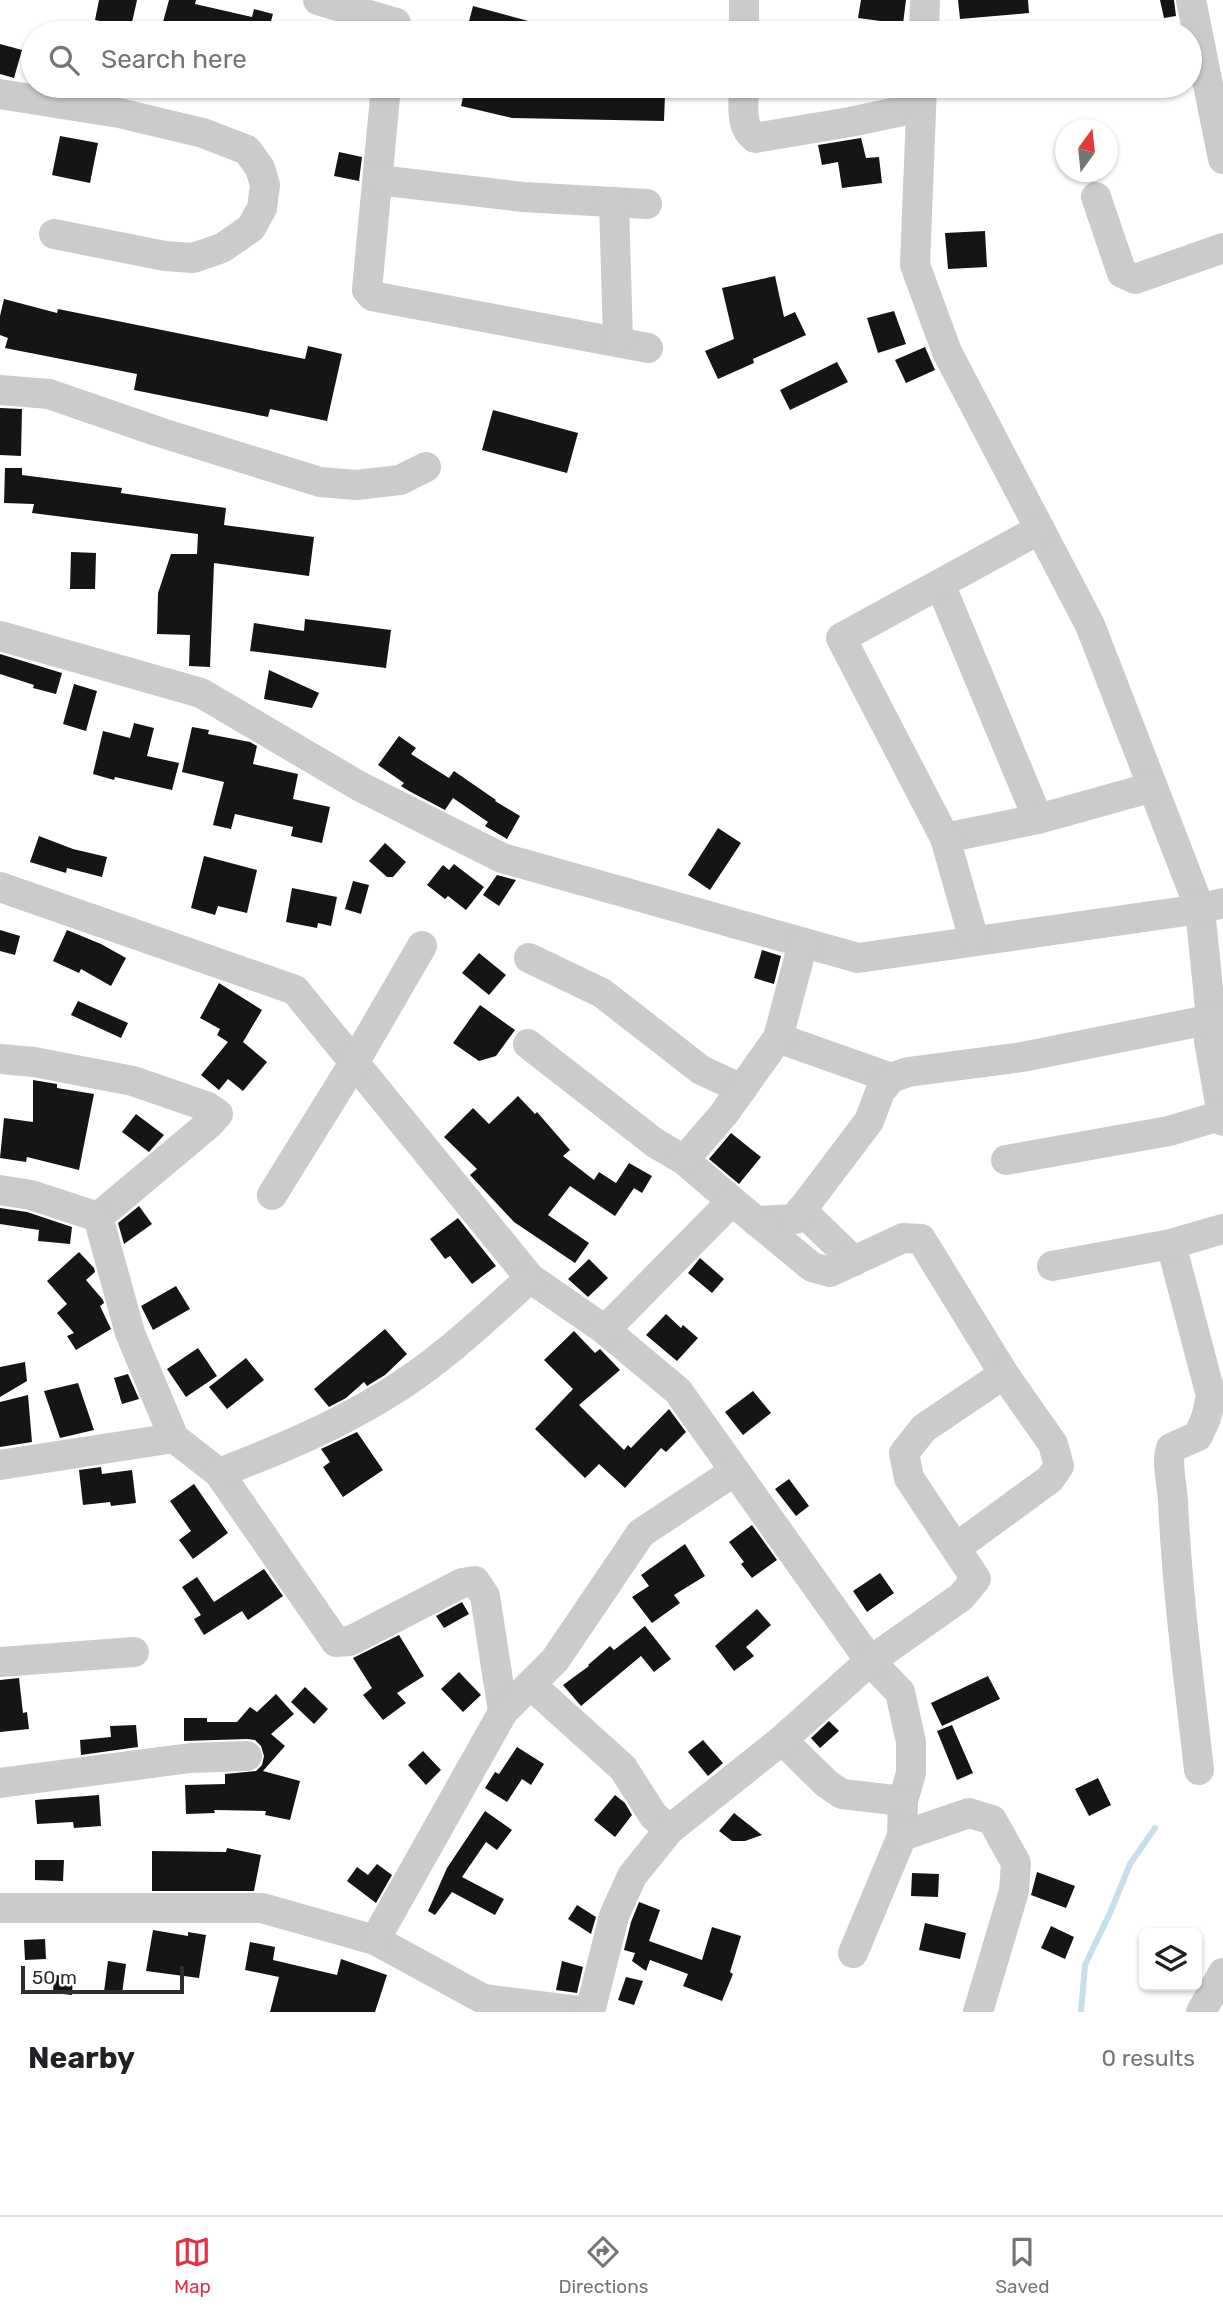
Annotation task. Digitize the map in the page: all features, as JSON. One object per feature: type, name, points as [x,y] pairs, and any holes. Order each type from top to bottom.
[{"type":"street","points":[[318,0],[398,19]]},
{"type":"street","points":[[744,0],[744,21]]},
{"type":"street","points":[[924,21],[925,0]]},
{"type":"street","points":[[1191,0],[1195,21]]},
{"type":"street","points":[[1202,55],[1223,159]]},
{"type":"street","points":[[0,94],[21,97]]},
{"type":"street","points":[[25,98],[119,113],[203,133],[247,150],[260,167],[265,185],[262,208],[251,228],[222,248],[193,258],[165,256],[54,234]]},
{"type":"street","points":[[385,98],[367,290],[372,296],[648,348]]},
{"type":"street","points":[[744,98],[744,124],[748,133],[755,138],[850,122],[916,98]]},
{"type":"street","points":[[921,98],[915,265],[947,352],[1090,625],[1153,787],[1211,906],[1217,1017],[1209,1041],[1223,1117],[1006,1160]]},
{"type":"street","points":[[378,180],[523,197],[647,204]]},
{"type":"street","points":[[1096,197],[1122,273],[1127,277],[1135,279],[1223,248]]},
{"type":"street","points":[[614,202],[618,341]]},
{"type":"street","points":[[0,390],[49,394],[146,428],[320,482],[356,485],[400,480],[426,467]]},
{"type":"street","points":[[974,940],[944,838],[841,638],[1040,529]]},
{"type":"street","points":[[940,584],[1038,819]]},
{"type":"street","points":[[0,636],[201,693],[359,786],[502,858],[858,958],[1211,906]]},
{"type":"street","points":[[944,838],[1038,819],[1153,787]]},
{"type":"street","points":[[0,887],[295,990],[530,1278],[605,1330],[678,1391],[870,1661],[900,1692],[911,1742],[911,1773],[903,1801],[901,1836],[853,1953]]},
{"type":"street","points":[[684,1160],[723,1115],[778,1038],[803,943]]},
{"type":"street","points":[[272,1195],[354,1063],[422,946]]},
{"type":"street","points":[[529,958],[602,993],[701,1070],[742,1088]]},
{"type":"street","points":[[756,1221],[795,1219],[869,1121],[880,1091],[891,1078],[908,1072],[1022,1057],[1217,1017]]},
{"type":"street","points":[[778,1038],[891,1078]]},
{"type":"street","points":[[528,1044],[655,1143],[684,1160],[812,1267],[830,1272],[904,1238],[921,1239],[1004,1374],[1053,1444],[1059,1466],[1050,1479],[957,1547]]},
{"type":"street","points":[[0,1059],[34,1062],[133,1081],[208,1107],[218,1114],[98,1217]]},
{"type":"street","points":[[0,1190],[31,1195],[98,1217]]},
{"type":"street","points":[[605,1330],[732,1201]]},
{"type":"street","points":[[801,1210],[854,1261]]},
{"type":"street","points":[[98,1217],[130,1333],[174,1438],[219,1473],[336,1642],[350,1641],[462,1583],[475,1581],[485,1596],[503,1712]]},
{"type":"street","points":[[1052,1266],[1171,1244],[1223,1229]]},
{"type":"street","points":[[1171,1244],[1211,1396],[1198,1436],[1171,1448],[1168,1458],[1172,1476],[1177,1581],[1199,1770]]},
{"type":"street","points":[[219,1473],[304,1440],[385,1396],[464,1338],[530,1278]]},
{"type":"street","points":[[0,1908],[262,1908],[375,1940],[483,1999],[588,2012],[614,1916],[632,1877],[669,1830],[782,1740],[870,1661],[961,1597],[976,1579],[909,1478],[904,1453],[923,1428],[1004,1374]]},
{"type":"street","points":[[0,1465],[174,1438]]},
{"type":"street","points":[[375,1940],[503,1712],[555,1660],[641,1533],[734,1471]]},
{"type":"street","points":[[0,1662],[134,1652]]},
{"type":"street","points":[[531,1685],[623,1768],[653,1815],[669,1830]]},
{"type":"street","points":[[782,1740],[827,1784],[842,1794],[903,1801]]},
{"type":"street","points":[[0,1783],[190,1758],[247,1756]]},
{"type":"street","points":[[901,1836],[969,1813],[992,1820],[1016,1863],[1014,1891],[978,2012]]},
{"type":"street","points":[[1201,2012],[1223,1973]]},
{"type":"building","points":[[99,0],[137,0],[132,21],[95,20]]},
{"type":"building","points":[[169,0],[196,0],[195,4],[252,17],[254,9],[273,14],[271,21],[163,21]]},
{"type":"building","points":[[861,0],[906,0],[903,21],[858,18]]},
{"type":"building","points":[[958,0],[1028,0],[1029,13],[960,19]]},
{"type":"building","points":[[1160,0],[1174,0],[1176,16],[1164,18]]},
{"type":"building","points":[[473,6],[528,21],[469,21]]},
{"type":"building","points":[[0,44],[21,50],[14,78],[0,74]]},
{"type":"building","points":[[463,98],[665,98],[664,121],[512,118],[461,106]]},
{"type":"building","points":[[60,136],[98,143],[90,183],[52,175]]},
{"type":"building","points":[[861,138],[866,158],[879,157],[882,183],[842,188],[838,162],[822,165],[818,145]]},
{"type":"building","points":[[339,152],[362,157],[359,181],[334,176]]},
{"type":"building","points":[[985,231],[987,267],[948,269],[945,233]]},
{"type":"building","points":[[775,276],[784,317],[795,312],[806,335],[753,359],[754,363],[718,379],[705,351],[734,339],[722,288]]},
{"type":"building","points":[[4,299],[57,313],[58,309],[305,359],[308,346],[342,354],[327,421],[270,409],[268,417],[134,390],[137,374],[5,348],[8,338],[0,335]]},
{"type":"building","points":[[894,311],[906,344],[878,353],[867,318]]},
{"type":"building","points":[[925,347],[935,370],[906,383],[895,360]]},
{"type":"building","points":[[837,362],[848,382],[790,410],[780,390]]},
{"type":"building","points":[[0,408],[22,409],[21,456],[0,455]]},
{"type":"building","points":[[493,410],[578,433],[567,473],[482,450]]},
{"type":"building","points":[[5,468],[22,468],[22,475],[122,488],[121,493],[226,508],[224,525],[314,537],[309,576],[214,563],[210,667],[189,666],[190,635],[157,634],[158,593],[171,554],[197,554],[198,534],[32,513],[34,504],[4,503]]},
{"type":"building","points":[[71,552],[96,553],[95,589],[70,589]]},
{"type":"building","points":[[305,619],[391,630],[386,668],[250,651],[254,623],[304,631]]},
{"type":"building","points":[[0,654],[62,673],[56,694],[0,674]]},
{"type":"building","points":[[269,670],[319,693],[312,708],[264,699]]},
{"type":"building","points":[[74,684],[97,691],[86,731],[63,724]]},
{"type":"building","points":[[134,723],[154,728],[147,756],[179,763],[172,790],[93,774],[103,731],[130,738]]},
{"type":"building","points":[[192,727],[209,730],[208,734],[250,742],[257,746],[253,764],[298,774],[293,799],[330,807],[322,843],[291,836],[293,827],[235,814],[231,829],[213,825],[224,782],[182,772]]},
{"type":"building","points":[[399,736],[416,748],[411,754],[449,778],[454,771],[520,816],[507,839],[485,826],[488,822],[453,798],[445,810],[401,786],[404,783],[378,765]]},
{"type":"building","points":[[718,828],[741,843],[710,890],[688,875]]},
{"type":"building","points":[[39,836],[73,849],[107,857],[102,877],[67,868],[66,873],[30,862]]},
{"type":"building","points":[[385,843],[406,862],[393,877],[387,877],[369,861]]},
{"type":"building","points":[[204,856],[257,870],[247,913],[218,906],[215,915],[191,908]]},
{"type":"building","points":[[454,864],[484,887],[466,910],[427,885],[443,865],[449,870]]},
{"type":"building","points":[[497,875],[516,880],[499,906],[483,895]]},
{"type":"building","points":[[353,881],[369,885],[361,914],[345,909]]},
{"type":"building","points":[[292,888],[337,897],[331,926],[318,923],[317,928],[286,922]]},
{"type":"building","points":[[0,930],[20,936],[15,955],[0,951]]},
{"type":"building","points":[[67,930],[126,958],[111,986],[81,969],[79,973],[53,961]]},
{"type":"building","points":[[762,950],[781,956],[774,984],[754,978]]},
{"type":"building","points":[[479,953],[506,975],[489,995],[462,973]]},
{"type":"building","points":[[219,983],[262,1010],[243,1042],[267,1062],[243,1091],[228,1079],[219,1090],[201,1075],[228,1042],[217,1035],[220,1029],[200,1018]]},
{"type":"building","points":[[78,1001],[128,1023],[121,1038],[71,1015]]},
{"type":"building","points":[[480,1005],[515,1030],[496,1056],[479,1061],[453,1043]]},
{"type":"building","points":[[33,1080],[57,1084],[57,1088],[94,1094],[79,1170],[27,1157],[26,1162],[0,1158],[4,1118],[33,1122]]},
{"type":"building","points":[[518,1096],[535,1114],[537,1112],[570,1150],[563,1156],[594,1180],[599,1172],[616,1183],[629,1163],[652,1176],[642,1193],[634,1188],[615,1216],[570,1186],[548,1215],[589,1243],[575,1263],[514,1222],[470,1175],[477,1169],[444,1137],[473,1108],[489,1124]]},
{"type":"building","points":[[136,1114],[164,1135],[149,1152],[122,1132]]},
{"type":"building","points":[[731,1133],[761,1157],[739,1184],[709,1159]]},
{"type":"building","points":[[139,1206],[152,1224],[124,1244],[118,1223]]},
{"type":"building","points":[[0,1208],[27,1212],[72,1227],[70,1244],[38,1241],[39,1230],[0,1224]]},
{"type":"building","points":[[458,1218],[496,1266],[472,1284],[450,1256],[445,1259],[430,1239]]},
{"type":"building","points":[[79,1252],[94,1268],[95,1272],[86,1280],[103,1300],[104,1303],[100,1306],[111,1329],[76,1350],[67,1336],[74,1333],[57,1313],[67,1304],[47,1281]]},
{"type":"building","points":[[700,1258],[724,1279],[712,1293],[688,1273]]},
{"type":"building","points":[[589,1259],[608,1278],[588,1297],[568,1279]]},
{"type":"building","points":[[176,1286],[190,1309],[153,1330],[141,1306]]},
{"type":"building","points":[[666,1314],[681,1328],[683,1325],[698,1338],[677,1361],[646,1335]]},
{"type":"building","points":[[385,1329],[407,1354],[385,1375],[367,1386],[364,1382],[346,1398],[329,1407],[314,1389]]},
{"type":"building","points":[[574,1331],[595,1353],[600,1349],[620,1370],[579,1405],[624,1450],[628,1445],[631,1448],[669,1409],[686,1432],[666,1452],[661,1448],[625,1488],[599,1464],[585,1478],[535,1429],[573,1389],[544,1360]]},
{"type":"building","points":[[198,1348],[217,1376],[186,1397],[167,1369]]},
{"type":"building","points":[[246,1358],[264,1380],[227,1409],[209,1387]]},
{"type":"building","points":[[25,1362],[27,1381],[0,1397],[0,1367]]},
{"type":"building","points":[[128,1374],[139,1399],[122,1404],[114,1378]]},
{"type":"building","points":[[78,1383],[94,1430],[60,1438],[44,1391]]},
{"type":"building","points":[[753,1391],[771,1413],[743,1435],[725,1412]]},
{"type":"building","points":[[28,1395],[32,1442],[0,1447],[0,1402]]},
{"type":"building","points":[[357,1432],[383,1470],[343,1497],[323,1467],[330,1462],[321,1449]]},
{"type":"building","points":[[101,1467],[102,1474],[132,1470],[136,1503],[83,1505],[79,1470]]},
{"type":"building","points":[[789,1479],[809,1506],[796,1516],[775,1489]]},
{"type":"building","points":[[194,1484],[228,1533],[193,1559],[179,1540],[191,1531],[170,1501]]},
{"type":"building","points":[[752,1525],[777,1560],[752,1578],[729,1542]]},
{"type":"building","points":[[685,1544],[705,1576],[674,1595],[680,1603],[652,1623],[632,1597],[649,1586],[641,1575]]},
{"type":"building","points":[[264,1569],[283,1596],[248,1620],[242,1611],[204,1635],[194,1619],[201,1615],[182,1587],[197,1577],[214,1602]]},
{"type":"building","points":[[880,1573],[894,1593],[867,1612],[853,1591]]},
{"type":"building","points":[[462,1602],[469,1614],[444,1628],[436,1616]]},
{"type":"building","points":[[757,1609],[771,1625],[746,1647],[754,1656],[734,1671],[715,1646]]},
{"type":"building","points":[[645,1626],[671,1659],[654,1672],[641,1656],[581,1706],[563,1685],[610,1646],[614,1650]]},
{"type":"building","points":[[399,1635],[424,1676],[397,1693],[406,1703],[383,1720],[363,1695],[372,1688],[353,1658]]},
{"type":"building","points":[[459,1672],[481,1695],[463,1712],[441,1689]]},
{"type":"building","points":[[988,1676],[1000,1699],[942,1726],[931,1703]]},
{"type":"building","points":[[19,1678],[23,1713],[27,1712],[29,1729],[0,1732],[0,1680]]},
{"type":"building","points":[[305,1687],[328,1709],[314,1724],[291,1702]]},
{"type":"building","points":[[276,1694],[294,1714],[271,1734],[285,1746],[263,1771],[300,1781],[290,1820],[265,1815],[266,1811],[214,1810],[215,1813],[186,1814],[185,1785],[225,1784],[225,1774],[256,1771],[262,1765],[264,1756],[261,1746],[255,1740],[184,1741],[184,1718],[207,1718],[207,1722],[237,1722],[250,1707],[257,1712]]},
{"type":"building","points":[[829,1721],[839,1731],[820,1748],[811,1738]]},
{"type":"building","points":[[136,1725],[138,1747],[81,1755],[80,1740],[111,1737],[110,1726]]},
{"type":"building","points":[[952,1725],[973,1773],[957,1780],[937,1731]]},
{"type":"building","points":[[703,1740],[723,1763],[708,1776],[688,1752]]},
{"type":"building","points":[[517,1747],[544,1764],[531,1785],[522,1779],[507,1802],[485,1788],[495,1772],[499,1774]]},
{"type":"building","points":[[423,1751],[441,1770],[426,1785],[408,1765]]},
{"type":"building","points":[[1098,1778],[1111,1805],[1089,1816],[1075,1789]]},
{"type":"building","points":[[99,1795],[101,1826],[74,1828],[73,1822],[37,1824],[35,1800]]},
{"type":"building","points":[[615,1795],[625,1803],[632,1815],[615,1837],[594,1820]]},
{"type":"building","points":[[485,1811],[512,1830],[497,1850],[486,1842],[462,1877],[504,1899],[495,1915],[452,1892],[435,1915],[428,1911],[447,1868]]},
{"type":"building","points":[[734,1813],[762,1835],[745,1841],[732,1841],[719,1831]]},
{"type":"building","points":[[227,1848],[261,1855],[254,1891],[152,1891],[152,1851],[226,1852]]},
{"type":"building","points":[[35,1860],[64,1860],[63,1881],[35,1880]]},
{"type":"building","points":[[377,1864],[392,1875],[376,1903],[347,1881],[357,1867],[368,1875]]},
{"type":"building","points":[[1037,1872],[1075,1886],[1066,1908],[1031,1895]]},
{"type":"building","points":[[912,1873],[939,1874],[938,1897],[911,1896]]},
{"type":"building","points":[[639,1902],[660,1910],[649,1941],[702,1960],[712,1927],[741,1936],[730,1972],[733,1974],[722,2001],[683,1986],[688,1974],[650,1960],[646,1971],[632,1961],[635,1953],[624,1950]]},
{"type":"building","points":[[577,1905],[596,1917],[591,1934],[568,1919]]},
{"type":"building","points":[[925,1923],[966,1933],[960,1959],[919,1950]]},
{"type":"building","points":[[1051,1926],[1074,1937],[1065,1959],[1041,1948]]},
{"type":"building","points":[[153,1930],[188,1936],[188,1932],[206,1935],[199,1978],[146,1971]]},
{"type":"building","points":[[45,1939],[46,1959],[25,1960],[24,1940]]},
{"type":"building","points":[[250,1942],[275,1947],[273,1960],[337,1975],[341,1959],[387,1975],[375,2012],[270,2012],[279,1977],[245,1970]]},
{"type":"building","points":[[108,1961],[126,1964],[122,1994],[104,1992]]},
{"type":"building","points":[[562,1961],[583,1967],[577,1993],[556,1990]]},
{"type":"building","points":[[54,1975],[73,1976],[72,1995],[53,1993]]},
{"type":"building","points":[[626,1977],[643,1981],[634,2005],[618,2000]]},
{"type":"waterway","points":[[1081,2012],[1085,1965],[1130,1864],[1155,1828]]}]
